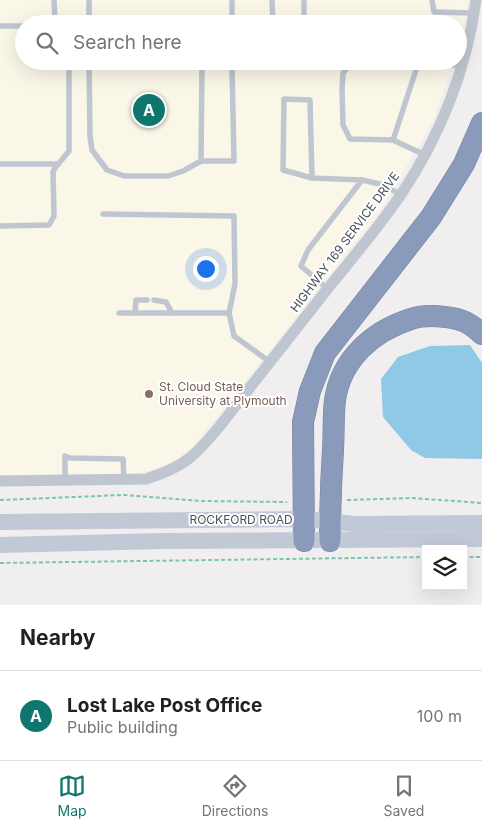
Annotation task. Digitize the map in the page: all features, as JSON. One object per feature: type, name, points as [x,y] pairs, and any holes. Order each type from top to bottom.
[{"type":"highway","points":[[304,541],[303,422],[310,391],[324,353],[431,217],[464,164],[482,123]]},
{"type":"highway","points":[[330,531],[336,400],[344,372],[358,351],[389,327],[416,317],[451,318],[464,321],[482,334]]},
{"type":"main road","name":"ROCKFORD ROAD","points":[[0,522],[304,510],[330,531],[482,538]]},
{"type":"main road","name":"ROCKFORD ROAD","points":[[0,545],[163,541],[304,541],[355,524],[482,523]]},
{"type":"street","name":"HIGHWAY 169 SERVICE DRIVE","points":[[467,44],[475,13],[476,0]]},
{"type":"street","name":"HIGHWAY 169 SERVICE DRIVE","points":[[0,481],[146,479],[178,467],[190,459],[204,445],[401,195],[426,155],[449,103],[460,70]]},
{"type":"lane","points":[[54,0],[55,15]]},
{"type":"lane","points":[[89,0],[89,15]]},
{"type":"lane","points":[[232,0],[232,15]]},
{"type":"lane","points":[[272,0],[273,15]]},
{"type":"lane","points":[[304,0],[304,15]]},
{"type":"lane","points":[[432,0],[432,10],[434,12],[475,13]]},
{"type":"lane","points":[[0,26],[15,26]]},
{"type":"lane","points":[[0,226],[49,225],[54,216],[53,172],[68,151],[69,70]]},
{"type":"lane","points":[[89,70],[92,150],[107,170],[124,176],[168,176],[183,171],[201,161],[234,161],[232,70]]},
{"type":"lane","points":[[201,161],[202,70]]},
{"type":"lane","points":[[346,70],[344,73],[343,125],[346,134],[350,138],[393,140],[426,155]]},
{"type":"lane","points":[[393,140],[416,70]]},
{"type":"lane","points":[[312,178],[310,100],[284,99],[283,170],[312,178],[362,180],[384,185],[401,195]]},
{"type":"lane","points":[[0,164],[58,164]]},
{"type":"lane","points":[[328,289],[301,266],[308,250],[362,180]]},
{"type":"lane","points":[[103,214],[234,216],[235,284],[229,313],[234,336],[270,362]]},
{"type":"lane","points":[[135,313],[136,300],[147,300]]},
{"type":"lane","points":[[154,300],[166,302],[172,313]]},
{"type":"lane","points":[[119,313],[229,313]]},
{"type":"lane","points":[[65,480],[65,456],[70,458],[123,459],[124,480]]},
{"type":"path","points":[[0,500],[123,494],[201,501],[276,502],[304,510]]},
{"type":"path","points":[[358,499],[412,498],[482,503]]},
{"type":"path","points":[[467,557],[482,557]]},
{"type":"path","points":[[0,563],[422,558]]},
{"type":"shaded area","points":[[0,0],[468,0],[466,15],[15,15],[15,70],[451,70],[434,119],[380,211],[193,447],[174,461],[155,469],[133,474],[0,475]]},
{"type":"water","points":[[470,345],[482,363],[482,459],[425,458],[411,450],[383,417],[381,379],[398,357],[430,346]]},
{"type":"place","name":"Lost Lake Post Office","points":[[149,110]]},
{"type":"place","name":"St. Cloud State University at Plymouth","points":[[149,394]]}]
